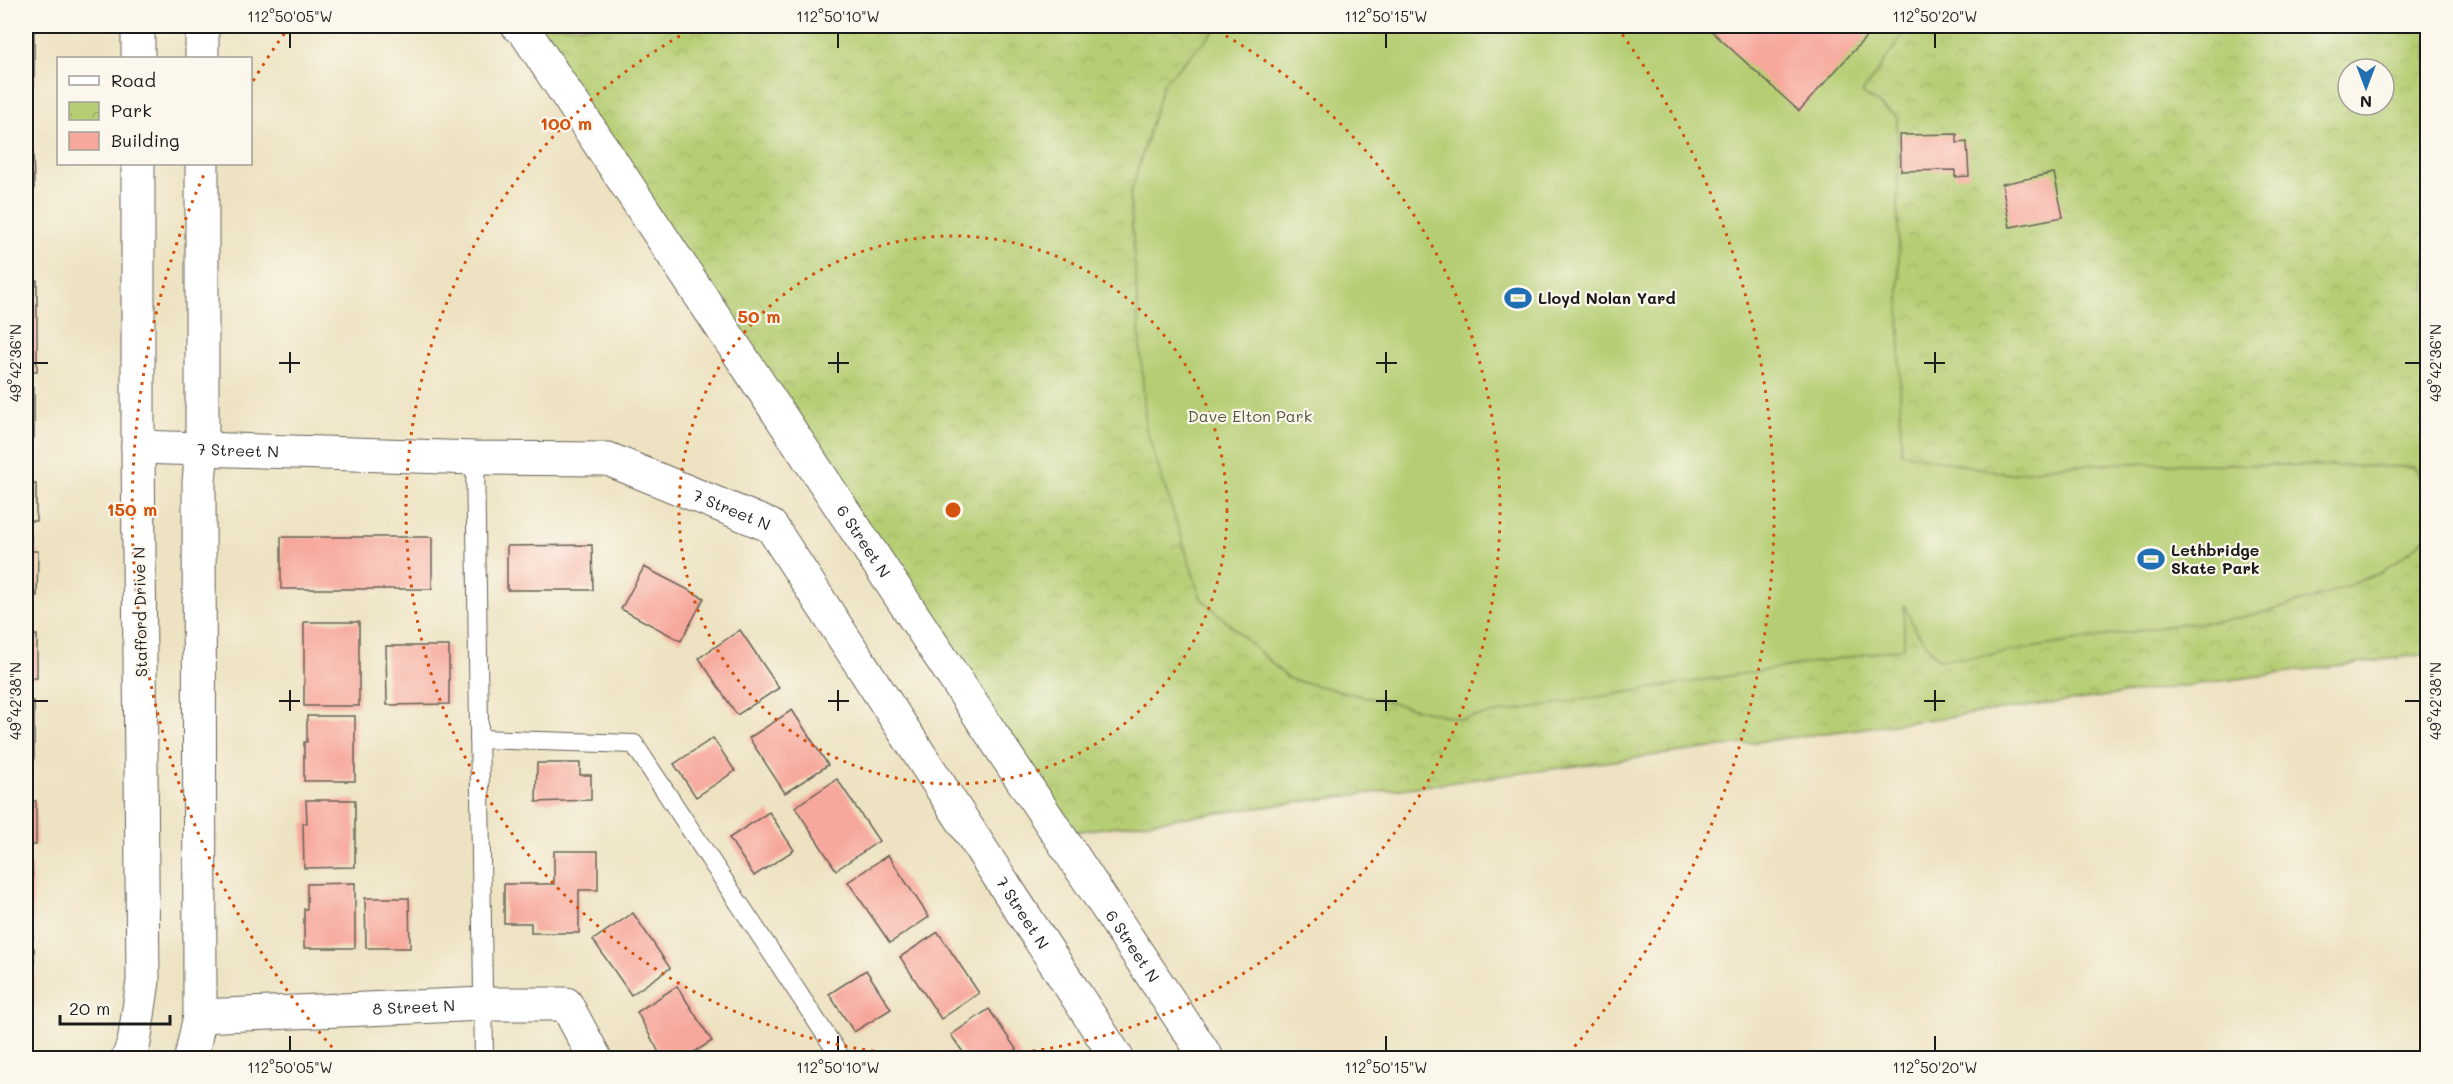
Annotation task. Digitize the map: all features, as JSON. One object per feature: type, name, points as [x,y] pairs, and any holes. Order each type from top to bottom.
[{"type":"street","points":[[138,26],[138,57]]},
{"type":"street","points":[[202,26],[202,57]]},
{"type":"street","name":"6 Street N","points":[[518,26],[524,30],[1207,1059]]},
{"type":"street","name":"Stafford Drive N","points":[[128,1059],[134,1043],[143,981],[138,165]]},
{"type":"street","points":[[191,1059],[200,1016],[202,165]]},
{"type":"street","name":"7 Street N","points":[[138,447],[475,458],[608,459],[771,526],[1117,1059]]},
{"type":"street","name":"8 Street N","points":[[200,1016],[484,1004],[566,1004],[595,1059]]},
{"type":"lane","points":[[475,458],[484,1059]]},
{"type":"lane","points":[[479,739],[634,744],[841,1059]]},
{"type":"green space","name":"Dave Elton Park","points":[[518,26],[2427,26],[2427,654],[1058,834]]},
{"type":"green space","name":"Lloyd Nolan Yard","points":[[1219,26],[1909,26],[1862,93],[1897,117],[1901,453],[2009,474],[2060,466],[2122,463],[2414,467],[2427,486],[2427,535],[2418,545],[2380,573],[2285,607],[2225,621],[2180,624],[1975,657],[1938,659],[1915,629],[1904,605],[1904,648],[1460,719],[1289,679],[1201,598],[1146,429],[1130,196],[1163,84]]},
{"type":"building","points":[[1706,26],[1876,26],[1799,111]]},
{"type":"building","points":[[26,31],[34,31],[34,85],[26,85]]},
{"type":"building","points":[[26,114],[32,114],[34,189],[26,188]]},
{"type":"building","points":[[1957,134],[1957,143],[1967,142],[1969,176],[1955,177],[1955,170],[1901,171],[1900,135]]},
{"type":"building","points":[[2054,173],[2063,217],[2010,227],[2002,184]]},
{"type":"building","points":[[26,231],[33,231],[33,267],[26,267]]},
{"type":"building","points":[[26,280],[37,280],[37,371],[26,371]]},
{"type":"building","points":[[26,387],[34,387],[34,438],[26,438]]},
{"type":"building","points":[[26,447],[30,447],[30,484],[36,484],[36,521],[26,521]]},
{"type":"building","points":[[26,534],[31,534],[31,551],[38,551],[37,596],[26,595]]},
{"type":"building","points":[[281,537],[432,537],[432,589],[281,589]]},
{"type":"building","points":[[592,545],[593,590],[507,590],[507,546]]},
{"type":"building","points":[[644,567],[704,598],[681,641],[621,609]]},
{"type":"building","points":[[26,616],[31,616],[31,635],[37,635],[37,678],[26,678]]},
{"type":"building","points":[[304,622],[359,622],[359,706],[304,706]]},
{"type":"building","points":[[740,630],[779,688],[737,715],[699,658]]},
{"type":"building","points":[[386,646],[449,646],[449,704],[387,705]]},
{"type":"building","points":[[26,701],[34,701],[34,760],[26,759]]},
{"type":"building","points":[[792,710],[828,765],[785,793],[749,738]]},
{"type":"building","points":[[307,716],[355,716],[355,781],[304,781]]},
{"type":"building","points":[[713,738],[735,771],[696,797],[674,764]]},
{"type":"building","points":[[537,763],[580,763],[580,775],[591,775],[591,800],[536,802]]},
{"type":"building","points":[[837,779],[879,841],[836,870],[795,807]]},
{"type":"building","points":[[26,783],[29,783],[29,801],[36,801],[36,845],[29,845],[29,854],[26,854]]},
{"type":"building","points":[[306,800],[355,800],[355,867],[304,868],[303,823],[307,823]]},
{"type":"building","points":[[769,812],[794,850],[754,876],[729,838]]},
{"type":"building","points":[[554,851],[598,851],[598,890],[579,890],[579,933],[531,933],[531,923],[504,923],[504,884],[554,884]]},
{"type":"building","points":[[888,855],[929,917],[890,943],[848,882]]},
{"type":"building","points":[[26,864],[32,864],[33,939],[26,939]]},
{"type":"building","points":[[355,883],[355,948],[304,948],[304,909],[307,909],[307,884]]},
{"type":"building","points":[[365,898],[409,898],[410,948],[366,948]]},
{"type":"building","points":[[633,913],[670,968],[631,995],[593,940]]},
{"type":"building","points":[[938,932],[979,993],[941,1019],[900,957]]},
{"type":"building","points":[[26,948],[34,948],[34,1009],[26,1009]]},
{"type":"building","points":[[866,970],[891,1009],[854,1032],[829,994]]},
{"type":"building","points":[[677,986],[712,1041],[685,1058],[662,1058],[637,1012]]},
{"type":"building","points":[[989,1009],[1022,1058],[967,1058],[951,1035]]},
{"type":"place","name":"Lloyd Nolan Yard","points":[[1518,298]]},
{"type":"place","name":"Lethbridge Skate Park","points":[[2151,559]]}]
